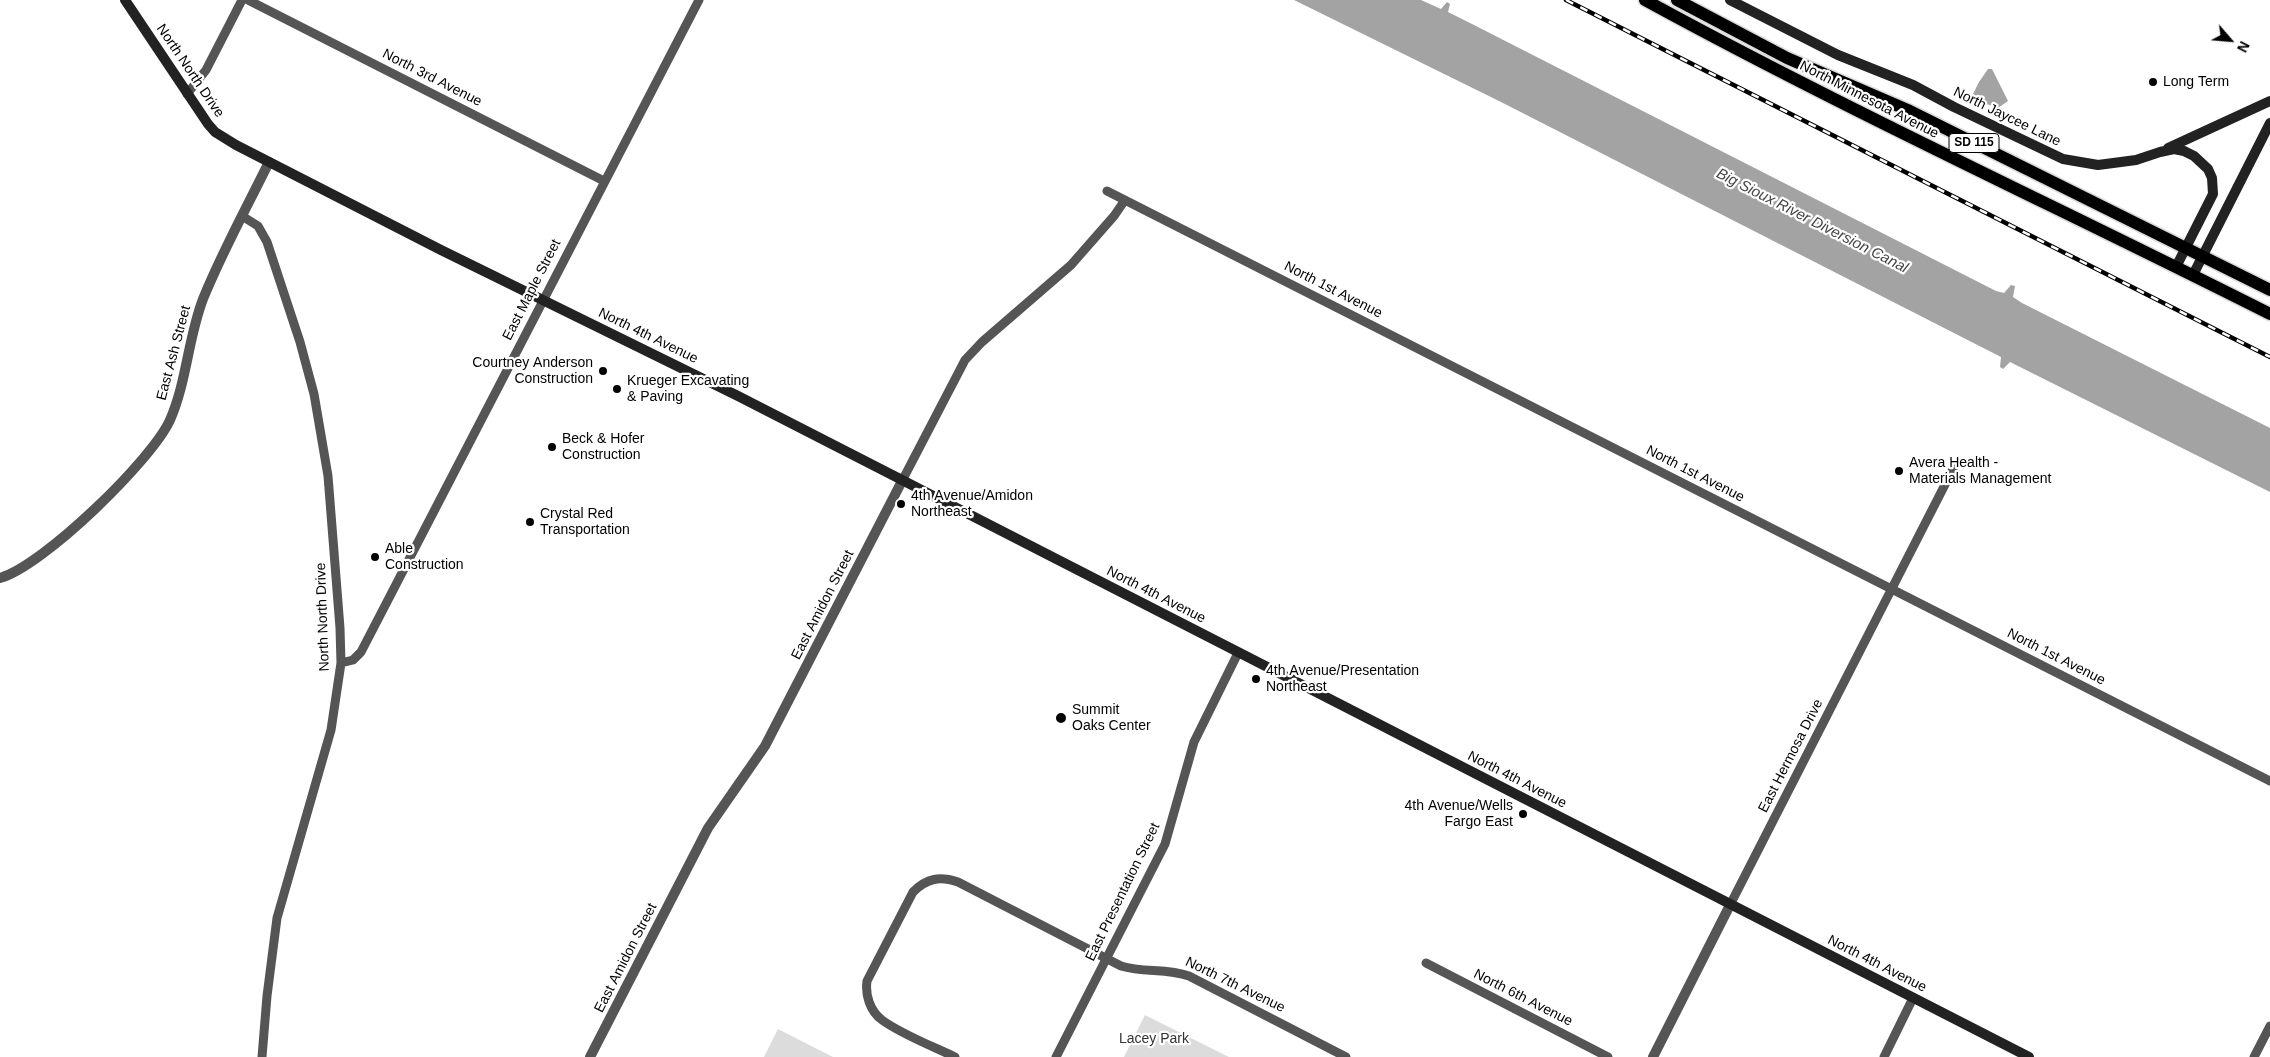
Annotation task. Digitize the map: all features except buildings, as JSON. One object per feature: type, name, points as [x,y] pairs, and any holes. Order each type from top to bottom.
[{"type":"main road","name":"North North Drive","points":[[125,0],[187,94],[215,132],[269,162]]},
{"type":"main road","name":"North Minnesota Avenue","points":[[1645,0],[1721,42],[1996,181],[2087,222],[2270,314]]},
{"type":"main road","name":"North Minnesota Avenue","points":[[1677,0],[1787,58],[1910,111],[2270,290]]},
{"type":"main road","name":"North Jaycee Lane","points":[[1730,0],[1838,55],[1913,85],[1954,107],[2063,159],[2098,165],[2136,160],[2174,149],[2184,151],[2202,162],[2212,178],[2213,194],[2176,267]]},
{"type":"main road","points":[[2160,152],[2270,101]]},
{"type":"main road","points":[[2193,275],[2270,123]]},
{"type":"main road","name":"North 4th Avenue","points":[[269,162],[643,349],[2029,1057]]},
{"type":"street","points":[[187,94],[206,70],[242,0]]},
{"type":"street","name":"North 3rd Avenue","points":[[248,0],[604,181]]},
{"type":"street","name":"East Maple Street","points":[[341,663],[353,660],[361,652],[699,0]]},
{"type":"street","name":"East Ash Street","points":[[0,578],[21,569],[62,539],[136,468],[156,444],[169,421],[180,393],[200,308],[221,258],[269,162]]},
{"type":"street","name":"North 1st Avenue","points":[[1107,191],[2270,781]]},
{"type":"street","name":"East Amidon Street","points":[[590,1057],[708,828],[757,760],[773,732],[965,360],[982,342],[1071,264],[1114,216],[1125,200]]},
{"type":"street","name":"North North Drive","points":[[242,216],[258,226],[267,242],[298,332],[314,394],[328,476],[338,588],[341,663],[331,730],[277,918],[268,987],[262,1057]]},
{"type":"street","name":"East Hermosa Drive","points":[[1654,1057],[1954,467]]},
{"type":"street","name":"East Presentation Street","points":[[1056,1057],[1165,844],[1194,742],[1238,653]]},
{"type":"street","name":"North 7th Avenue","points":[[955,1057],[880,1019],[870,1005],[866,989],[867,982],[913,892],[922,883],[931,879],[948,879],[958,882],[1106,959],[1132,970],[1175,971],[1189,976],[1346,1057]]},
{"type":"street","name":"North 6th Avenue","points":[[1426,964],[1608,1057]]},
{"type":"street","points":[[1884,1057],[1914,998]]},
{"type":"street","points":[[2254,1057],[2270,1026]]},
{"type":"green space","name":"Lacey Park","points":[[1145,1015],[1229,1057],[1124,1057]]},
{"type":"green space","points":[[778,1029],[833,1057],[764,1057]]},
{"type":"water","name":"Big Sioux River Diversion Canal","points":[[1294,0],[1421,0],[1441,9],[1447,2],[1450,4],[1448,12],[1996,291],[2004,293],[2011,285],[2015,286],[2013,297],[2022,303],[2270,428],[2270,492],[2010,362],[2003,369],[2000,367],[2001,357],[1501,102]]},
{"type":"water","points":[[1988,69],[1992,69],[2008,101],[1998,108],[1978,101],[1973,94]]},
{"type":"railway","points":[[1566,0],[2270,357]]},
{"type":"place","name":"Long Term","points":[[2153,82]]},
{"type":"place","name":"Courtney Anderson Construction","points":[[603,371]]},
{"type":"place","name":"Krueger Excavating & Paving","points":[[617,389]]},
{"type":"place","name":"Beck & Hofer Construction","points":[[552,447]]},
{"type":"place","name":"Avera Health - Materials Management","points":[[1899,471]]},
{"type":"place","name":"4th Avenue/Amidon Northeast","points":[[901,504]]},
{"type":"place","name":"Crystal Red Transportation","points":[[530,522]]},
{"type":"place","name":"Able Construction","points":[[375,557]]},
{"type":"place","name":"4th Avenue/Presentation Northeast","points":[[1256,679]]},
{"type":"place","name":"Summit Oaks Center","points":[[1061,718]]},
{"type":"place","name":"4th Avenue/Wells Fargo East","points":[[1523,814]]}]
